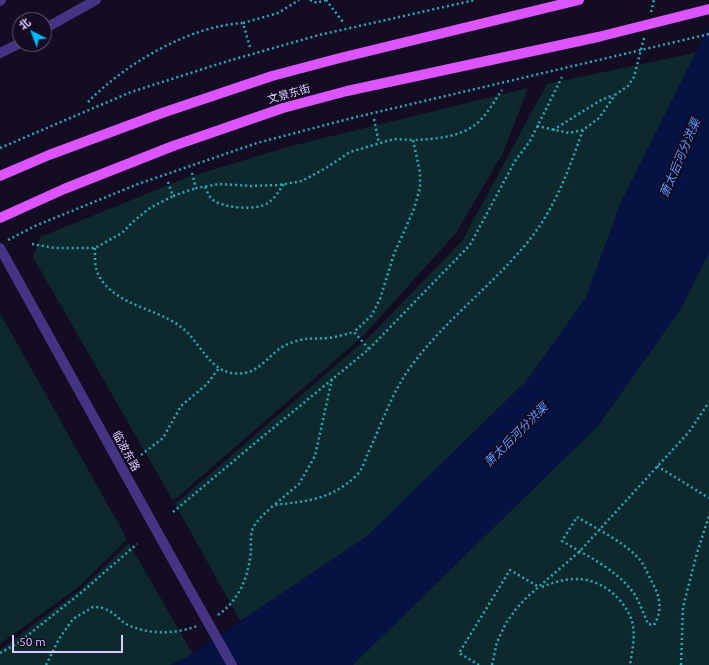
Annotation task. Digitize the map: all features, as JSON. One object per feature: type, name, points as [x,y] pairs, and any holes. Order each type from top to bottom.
[{"type":"main road","name":"文景东街","points":[[0,176],[50,155],[162,113],[272,76],[579,0]]},
{"type":"main road","name":"文景东街","points":[[0,218],[64,189],[165,149],[283,108],[347,91],[598,37],[709,9]]},
{"type":"street","points":[[52,25],[96,0]]},
{"type":"street","points":[[2,53],[12,47]]},
{"type":"street","name":"临波东路","points":[[4,244],[170,555],[232,665]]},
{"type":"path","points":[[88,102],[103,86],[124,70],[152,54],[205,30],[243,23],[278,13],[299,0]]},
{"type":"path","points":[[310,0],[317,3],[326,0],[343,22]]},
{"type":"path","points":[[0,148],[131,92],[228,61],[319,36],[475,0]]},
{"type":"path","points":[[649,18],[654,0]]},
{"type":"path","points":[[243,23],[250,47]]},
{"type":"path","points":[[552,130],[601,100],[615,95],[628,86],[634,77],[645,33]]},
{"type":"path","points":[[4,244],[35,226],[138,184],[257,143],[352,118],[709,34]]},
{"type":"path","points":[[173,512],[369,349],[470,245],[516,161],[530,141],[562,77]]},
{"type":"path","points":[[32,244],[55,248],[95,248],[122,234],[135,220],[150,208],[173,196],[196,188],[220,184],[251,186],[285,184],[302,181],[326,168],[350,152],[394,139],[435,139],[465,131],[484,117],[502,90]]},
{"type":"path","points":[[537,126],[569,133],[583,130],[599,118],[615,95]]},
{"type":"path","points":[[374,119],[380,143]]},
{"type":"path","points":[[274,505],[316,499],[336,492],[358,474],[388,406],[407,372],[440,333],[497,275],[534,234],[550,208],[564,179],[583,130]]},
{"type":"path","points":[[95,248],[96,272],[103,283],[112,291],[126,300],[174,322],[186,332],[203,353],[218,368],[230,373],[244,373],[257,368],[285,345],[303,338],[328,338],[354,332],[371,316],[380,299],[394,254],[414,209],[420,188],[420,172],[413,140]]},
{"type":"path","points":[[192,173],[196,188]]},
{"type":"path","points":[[168,182],[173,196]]},
{"type":"path","points":[[205,187],[213,200],[219,203],[230,206],[252,208],[267,204],[275,197],[285,184]]},
{"type":"path","points":[[354,332],[369,349]]},
{"type":"path","points":[[141,455],[163,438],[181,406],[208,384],[218,368]]},
{"type":"path","points":[[216,617],[227,609],[238,595],[246,578],[250,560],[252,530],[262,516],[299,484],[316,456],[332,379]]},
{"type":"path","points":[[492,665],[497,642],[506,623],[527,597],[579,552],[689,432],[709,402]]},
{"type":"path","points":[[657,466],[709,498]]},
{"type":"path","points":[[682,665],[683,607],[697,553],[709,516]]},
{"type":"path","points":[[577,517],[598,530],[625,547],[640,560],[657,592],[660,604],[659,616],[654,625],[648,624],[636,596],[625,583],[607,569],[562,541],[577,517]]},
{"type":"path","points":[[0,653],[18,643],[82,592],[137,544]]},
{"type":"path","points":[[479,665],[459,653],[510,570],[539,588]]},
{"type":"path","points":[[539,588],[567,579],[587,580],[603,586],[617,597],[628,612],[633,626],[634,642],[630,665]]},
{"type":"path","points":[[46,665],[59,639],[73,619],[93,607],[105,609],[127,624],[143,631],[167,632],[190,629],[203,624]]},
{"type":"green space","points":[[709,50],[709,665],[265,665],[175,504],[371,335],[462,241],[547,84]]},
{"type":"green space","points":[[528,88],[503,153],[456,233],[364,335],[173,501],[33,257],[40,237],[186,178],[287,147]]},
{"type":"green space","points":[[0,313],[127,539],[81,585],[0,644]]},
{"type":"green space","points":[[129,543],[199,665],[0,665],[0,650],[81,589]]},
{"type":"water","name":"萧太后河分洪渠","points":[[709,26],[709,253],[681,309],[598,426],[353,665],[170,665],[185,658],[367,536],[527,380],[586,297],[620,204]]}]
